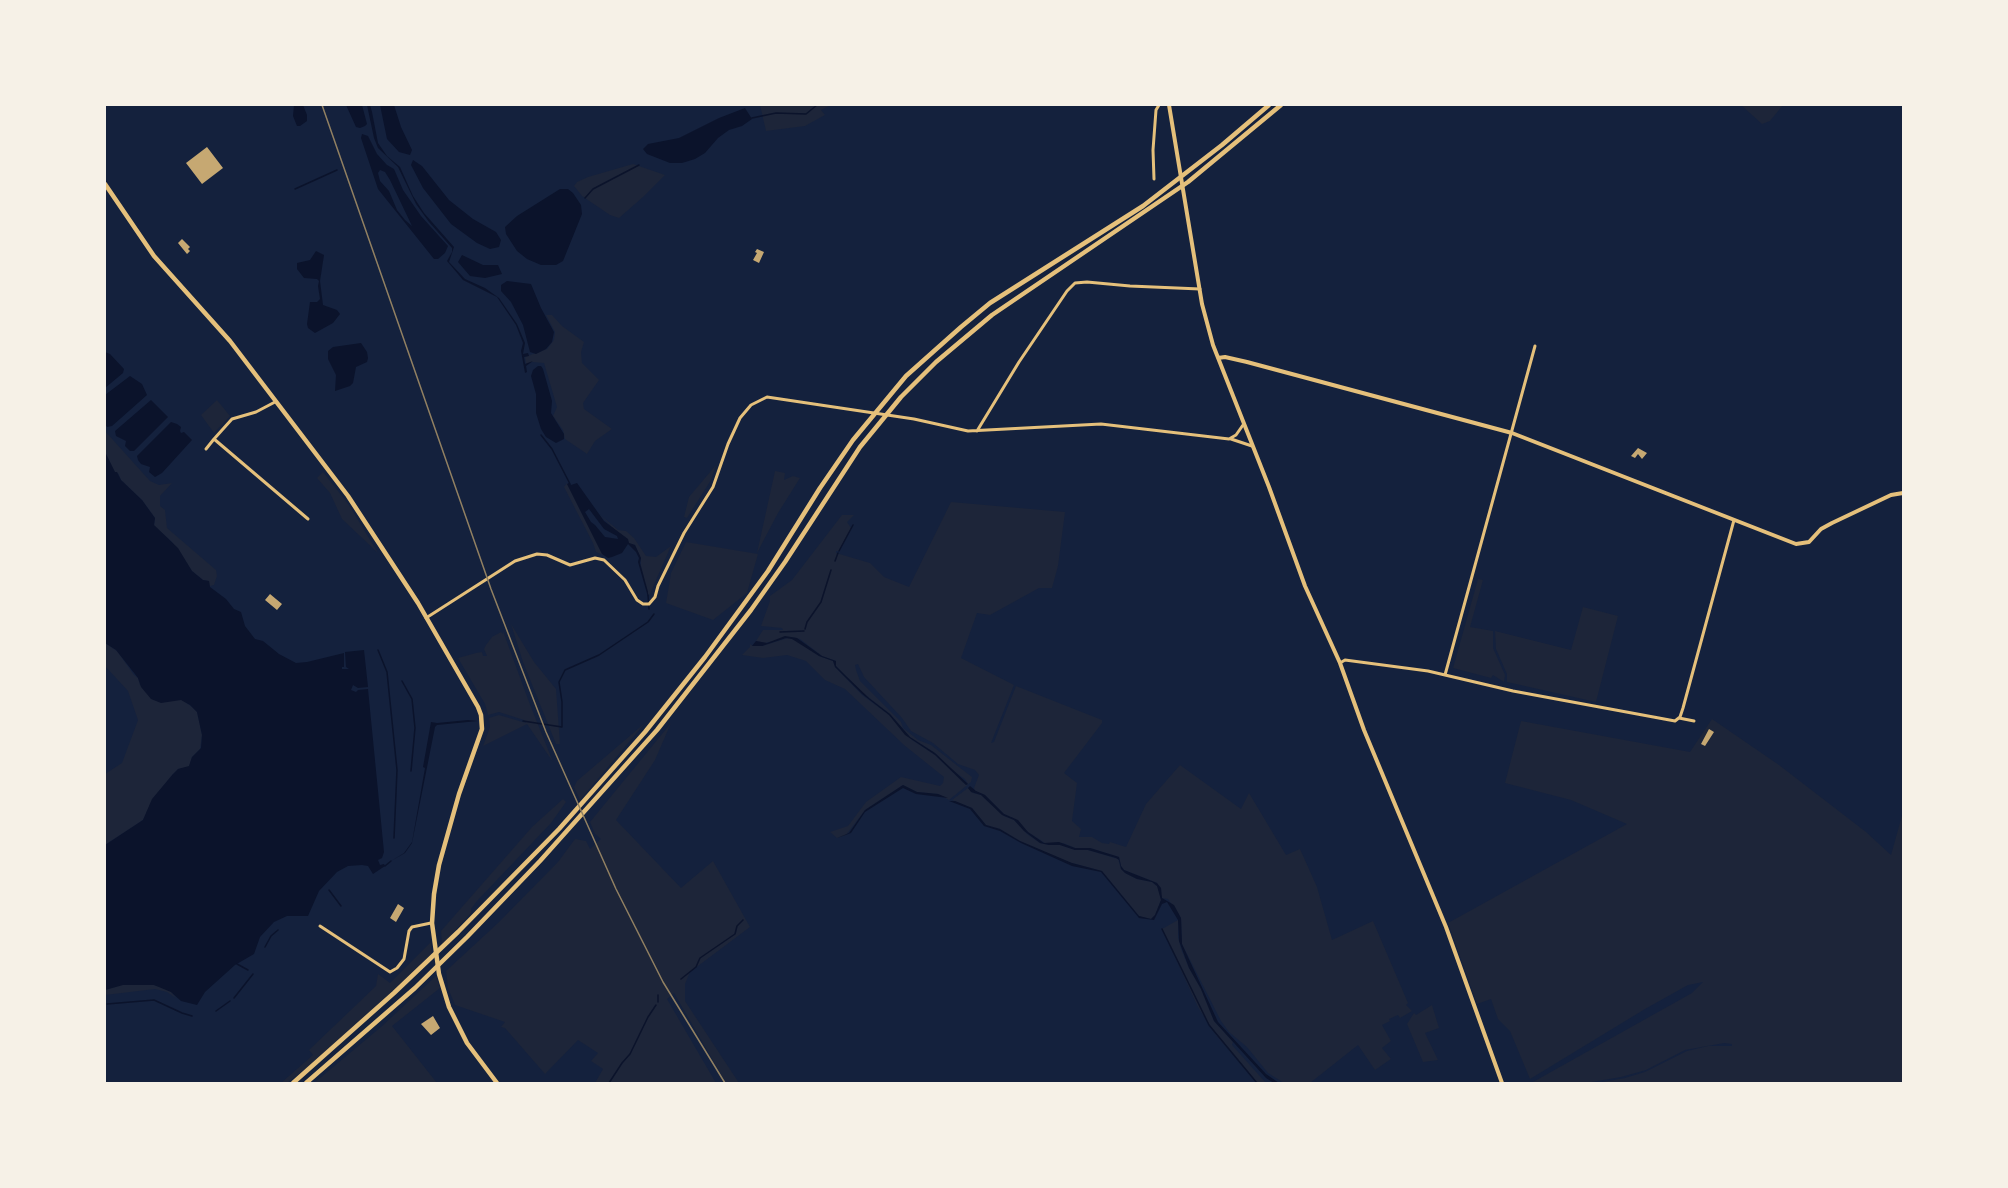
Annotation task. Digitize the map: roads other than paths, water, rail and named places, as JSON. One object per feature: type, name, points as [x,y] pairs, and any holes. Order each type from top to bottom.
[{"type":"main road","points":[[293,1083],[458,932],[559,829],[645,732],[705,657],[768,571],[853,440],[906,376],[990,303],[1143,206],[1222,145],[1269,105]]},
{"type":"main road","points":[[306,1083],[415,988],[467,938],[540,861],[657,730],[751,610],[860,447],[901,397],[943,356],[992,315],[1188,182],[1281,105]]},
{"type":"main road","points":[[105,184],[154,256],[230,341],[352,502],[475,700],[482,722],[480,736],[459,794],[439,865],[432,923],[442,986],[462,1035],[497,1083]]},
{"type":"street","points":[[1154,178],[1153,143],[1156,110],[1159,105]]},
{"type":"street","points":[[1169,105],[1200,289],[1207,325],[1218,358],[1305,586],[1340,663],[1364,730],[1446,927],[1502,1083]]},
{"type":"street","points":[[977,431],[1067,291],[1075,284],[1087,282],[1200,289]]},
{"type":"street","points":[[1445,675],[1535,346]]},
{"type":"street","points":[[1218,358],[1225,357],[1247,362],[1512,433],[1791,543],[1803,544],[1832,523],[1892,495],[1903,493]]},
{"type":"street","points":[[426,618],[515,561],[529,555],[545,555],[570,565],[595,558],[608,562],[625,580],[638,602],[649,604],[655,597],[683,535],[713,487],[736,426],[747,408],[760,400],[771,397],[914,419],[962,430],[1101,424],[1229,439],[1252,446]]},
{"type":"street","points":[[206,449],[232,419],[256,412],[275,402]]},
{"type":"street","points":[[1229,439],[1236,435],[1243,425]]},
{"type":"street","points":[[214,439],[308,519]]},
{"type":"street","points":[[1679,718],[1734,520]]},
{"type":"street","points":[[1340,663],[1345,660],[1445,675],[1513,691],[1670,721],[1679,718],[1694,721]]},
{"type":"street","points":[[320,926],[390,972],[397,968],[404,959],[409,931],[412,927],[432,923]]},
{"type":"waterway","points":[[752,118],[776,113],[806,114],[817,105]]},
{"type":"waterway","points":[[585,198],[593,189],[639,165]]},
{"type":"waterway","points":[[295,189],[337,170]]},
{"type":"waterway","points":[[541,435],[552,449],[570,484]]},
{"type":"waterway","points":[[839,551],[853,525]]},
{"type":"waterway","points":[[835,561],[838,553]]},
{"type":"waterway","points":[[805,629],[807,622],[821,602],[831,570]]},
{"type":"waterway","points":[[648,595],[649,609]]},
{"type":"waterway","points":[[523,721],[562,727],[559,682],[565,670],[599,655],[648,622],[654,614]]},
{"type":"waterway","points":[[780,632],[804,631]]},
{"type":"waterway","points":[[378,650],[387,672],[397,770],[394,838]]},
{"type":"waterway","points":[[402,681],[412,699],[415,728],[411,771]]},
{"type":"waterway","points":[[385,866],[391,861]]},
{"type":"waterway","points":[[329,890],[341,906]]},
{"type":"waterway","points":[[681,979],[696,967],[700,958],[735,934],[737,926],[743,920]]},
{"type":"waterway","points":[[1162,929],[1209,1025],[1257,1083]]},
{"type":"waterway","points":[[265,947],[271,936],[278,930]]},
{"type":"waterway","points":[[237,964],[248,970]]},
{"type":"waterway","points":[[234,998],[253,974]]},
{"type":"waterway","points":[[658,995],[658,1002]]},
{"type":"waterway","points":[[107,1004],[154,1000],[192,1016]]},
{"type":"waterway","points":[[216,1011],[230,1001]]},
{"type":"waterway","points":[[609,1083],[630,1054],[656,1005]]},
{"type":"railway","points":[[322,105],[491,589],[546,732],[616,889],[663,982],[725,1083]]}]
